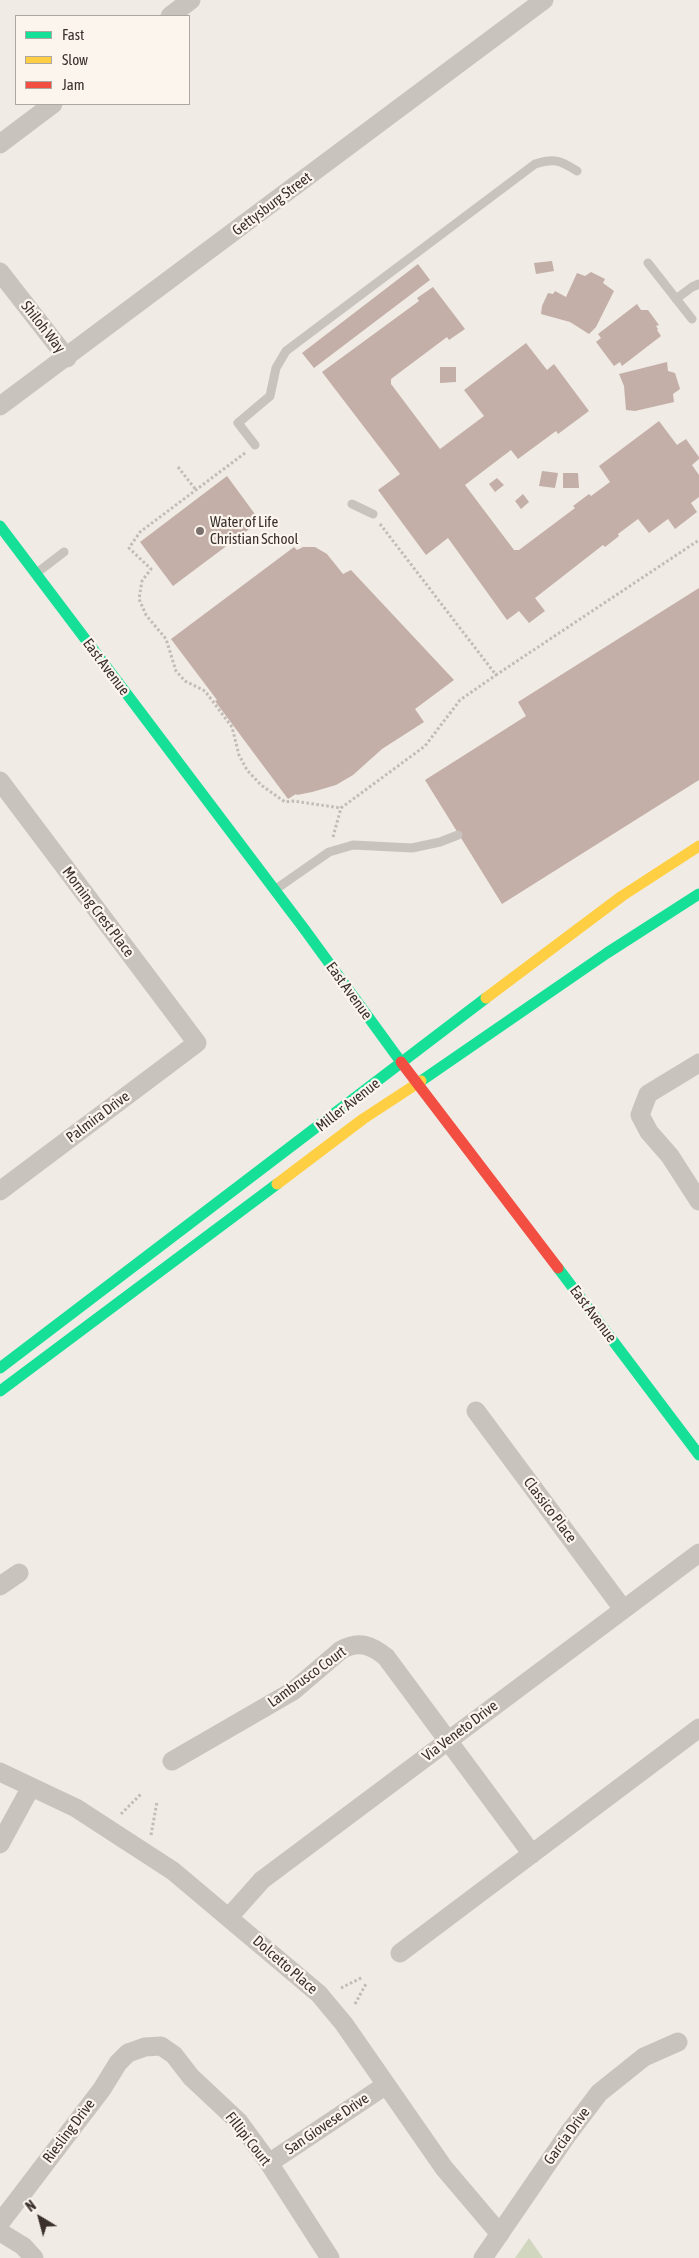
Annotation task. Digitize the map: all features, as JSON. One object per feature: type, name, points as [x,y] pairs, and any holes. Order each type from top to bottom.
[{"type":"main road","name":"East Avenue","points":[[0,526],[416,1082],[432,1100],[698,1451]]},
{"type":"main road","name":"Miller Avenue","points":[[0,1368],[250,1181],[531,963],[632,890],[699,846]]},
{"type":"main road","name":"Miller Avenue","points":[[0,1391],[363,1119],[416,1082],[457,1057],[607,952],[699,894]]},
{"type":"street","points":[[171,15],[191,0]]},
{"type":"street","name":"Gettysburg Street","points":[[0,406],[67,358],[544,0]]},
{"type":"street","points":[[0,144],[52,105]]},
{"type":"street","name":"Shiloh Way","points":[[0,272],[67,358]]},
{"type":"street","name":"Morning Crest Place","points":[[0,781],[6,801],[198,1044]]},
{"type":"street","name":"Palmira Drive","points":[[0,1191],[198,1044]]},
{"type":"street","points":[[699,1063],[648,1094],[640,1115],[649,1132],[670,1156],[699,1201]]},
{"type":"street","name":"Classico Place","points":[[476,1411],[623,1609]]},
{"type":"street","name":"Via Veneto Drive","points":[[229,1917],[262,1880],[699,1553]]},
{"type":"street","points":[[0,1586],[19,1573]]},
{"type":"street","name":"Lambrusco Court","points":[[172,1761],[274,1703],[299,1686],[341,1650],[359,1644],[368,1645],[386,1657],[532,1854]]},
{"type":"street","points":[[400,1953],[699,1728]]},
{"type":"street","name":"Dolcetto Place","points":[[0,1772],[76,1808],[173,1871],[319,1994],[344,2024],[444,2168],[500,2234]]},
{"type":"street","points":[[0,1844],[31,1786]]},
{"type":"street","name":"Garcia Drive","points":[[483,2258],[568,2134],[599,2093],[644,2057],[678,2042]]},
{"type":"street","name":"Fillipi Court","points":[[144,2047],[161,2046],[174,2055],[191,2077],[238,2122],[269,2163],[330,2258]]},
{"type":"street","name":"Riesling Drive","points":[[0,2223],[102,2088],[118,2063],[128,2053],[144,2047]]},
{"type":"street","name":"San Giovese Drive","points":[[269,2163],[386,2085]]},
{"type":"street","points":[[0,2232],[23,2246],[34,2258]]},
{"type":"lane","points":[[255,445],[238,423],[270,396],[276,368],[286,351],[535,164],[549,159],[564,162],[577,171]]},
{"type":"lane","points":[[648,263],[692,318]]},
{"type":"lane","points":[[676,299],[692,286],[699,284]]},
{"type":"lane","points":[[352,504],[373,514]]},
{"type":"lane","points":[[35,574],[64,552]]},
{"type":"lane","points":[[274,890],[329,852],[353,845],[412,848],[440,842],[458,835]]},
{"type":"path","points":[[255,445],[140,532],[129,548],[151,569],[142,581],[140,590],[141,608],[166,639],[176,671],[180,677],[191,685],[205,691],[232,727],[238,755],[254,778],[285,802],[292,801],[341,808]]},
{"type":"path","points":[[178,467],[196,490]]},
{"type":"path","points":[[373,514],[496,675]]},
{"type":"path","points":[[329,852],[341,808],[425,746],[460,700],[699,540]]},
{"type":"path","points":[[121,1814],[141,1794]]},
{"type":"path","points":[[151,1835],[157,1802]]},
{"type":"path","points":[[342,1988],[363,1976]]},
{"type":"path","points":[[356,2004],[367,1982]]},
{"type":"green space","points":[[529,2238],[543,2258],[515,2258]]},
{"type":"building","points":[[552,261],[554,271],[536,274],[534,263]]},
{"type":"building","points":[[418,264],[430,280],[314,368],[302,353]]},
{"type":"building","points":[[591,272],[605,279],[603,283],[614,291],[596,327],[589,334],[570,322],[541,314],[542,306],[548,293],[553,294],[555,291],[566,297],[577,273],[585,276]]},
{"type":"building","points":[[433,287],[465,329],[449,340],[447,337],[391,379],[391,384],[440,449],[484,416],[464,390],[526,343],[547,370],[554,364],[589,411],[558,434],[556,431],[518,459],[511,450],[465,485],[514,550],[519,550],[575,508],[573,506],[589,494],[591,496],[610,482],[599,466],[659,421],[677,445],[686,439],[699,457],[692,465],[699,475],[699,497],[691,503],[697,512],[675,529],[668,519],[649,533],[638,519],[618,534],[619,536],[605,547],[603,545],[535,598],[545,611],[529,623],[519,611],[507,620],[448,538],[426,555],[378,490],[400,474],[322,372],[419,301],[417,298]]},
{"type":"building","points":[[637,304],[641,310],[648,310],[659,325],[656,326],[661,336],[622,366],[620,362],[614,366],[596,342],[601,338],[598,334]]},
{"type":"building","points":[[667,362],[668,371],[675,373],[680,389],[673,394],[674,402],[635,411],[626,410],[624,386],[619,374]]},
{"type":"building","points":[[440,367],[456,367],[456,382],[440,383]]},
{"type":"building","points":[[542,471],[558,473],[555,488],[539,486]]},
{"type":"building","points":[[563,473],[578,473],[579,488],[563,488]]},
{"type":"building","name":"Water of Life Christian School","points":[[227,476],[260,521],[173,586],[140,542]]},
{"type":"building","points":[[497,478],[504,485],[495,492],[489,484]]},
{"type":"building","points":[[523,494],[529,502],[521,509],[515,501]]},
{"type":"building","points":[[294,547],[297,550],[303,547],[315,547],[327,554],[343,574],[351,570],[454,680],[415,709],[424,722],[382,749],[353,775],[336,785],[312,792],[296,794],[288,799],[171,639]]},
{"type":"building","points":[[699,588],[699,780],[502,904],[425,780],[526,716],[518,702]]},
{"type":"traffic: fast","points":[[0,526],[305,930],[401,1062]]},
{"type":"traffic: fast","points":[[421,1081],[607,953],[699,894]]},
{"type":"traffic: fast","points":[[0,1368],[486,998]]},
{"type":"traffic: fast","points":[[0,1391],[277,1184]]},
{"type":"traffic: fast","points":[[558,1268],[699,1455]]},
{"type":"traffic: slow","points":[[486,998],[622,896],[699,846]]},
{"type":"traffic: slow","points":[[277,1184],[363,1119],[421,1081]]},
{"type":"traffic: jam","points":[[401,1062],[558,1268]]},
{"type":"place","name":"Water of Life Christian School","points":[[200,531]]}]
